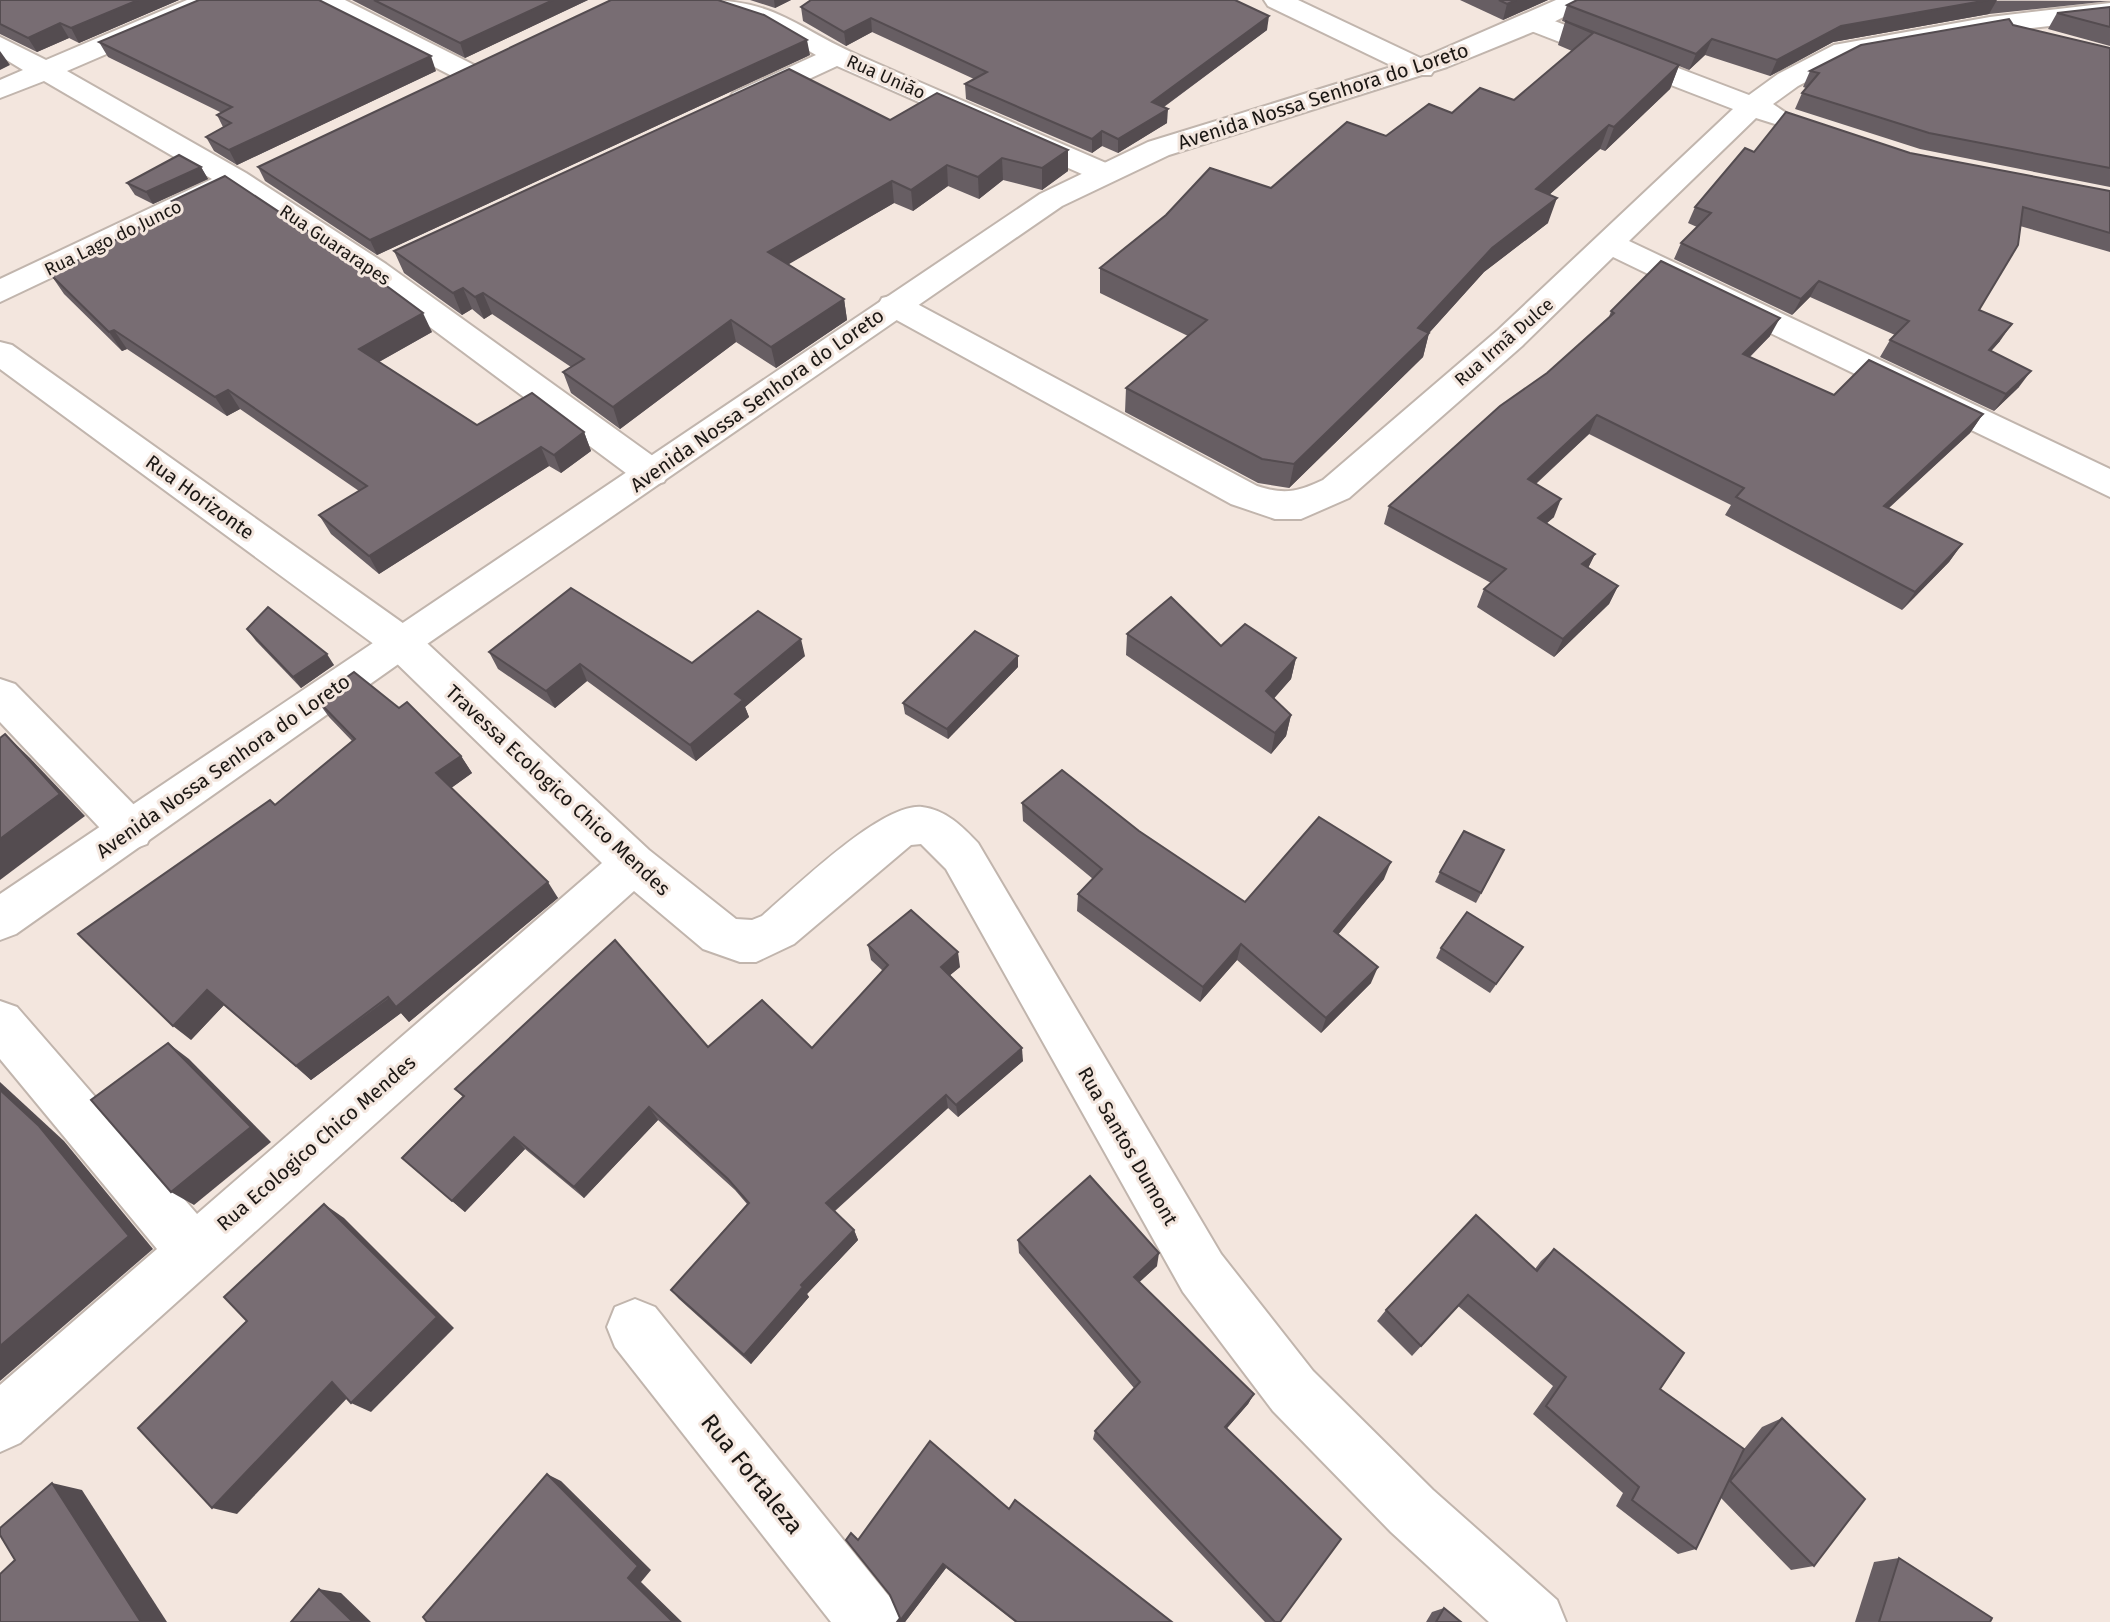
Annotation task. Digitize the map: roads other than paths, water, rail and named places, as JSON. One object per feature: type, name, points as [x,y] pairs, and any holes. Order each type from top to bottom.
[{"type":"street","points":[[0,90],[209,0]]},
{"type":"street","points":[[325,0],[464,71]]},
{"type":"street","name":"Rua União","points":[[715,0],[777,21],[837,56],[1102,172]]},
{"type":"street","points":[[1277,0],[1421,69]]},
{"type":"street","name":"Avenida Nossa Senhora do Loreto","points":[[0,920],[400,642],[1051,200],[1102,172],[1193,136],[1421,69],[1535,23],[1576,0]]},
{"type":"street","points":[[777,21],[804,7]]},
{"type":"street","name":"Rua Irmã Dulce","points":[[894,305],[1244,495],[1275,506],[1301,506],[1336,489],[1510,338],[1612,245],[1751,107],[1788,80],[1844,51],[1990,25],[2108,11]]},
{"type":"street","points":[[1535,23],[1803,125]]},
{"type":"street","points":[[1990,25],[2065,45]]},
{"type":"street","name":"Rua Guararapes","points":[[0,45],[250,172],[389,265],[651,473]]},
{"type":"street","points":[[722,110],[837,56]]},
{"type":"street","points":[[435,84],[492,58]]},
{"type":"street","name":"Rua Lago do Junco","points":[[0,292],[250,172]]},
{"type":"street","points":[[1612,245],[2110,484]]},
{"type":"street","name":"Rua Horizonte","points":[[0,353],[400,642]]},
{"type":"street","name":"Travessa Ecologico Chico Mendes","points":[[400,642],[633,864],[720,934]]},
{"type":"street","points":[[0,695],[131,831]]},
{"type":"street","name":"Rua Santos Dumont","points":[[720,934],[740,941],[756,941],[778,930],[896,831],[914,824],[928,825],[941,833],[962,856],[1202,1273],[1293,1391],[1412,1511],[1535,1622]]},
{"type":"street","name":"Rua Ecologico Chico Mendes","points":[[0,1423],[633,864]]},
{"type":"street","points":[[0,1023],[193,1250]]},
{"type":"street","name":"Rua Fortaleza","points":[[635,1327],[870,1622]]}]
